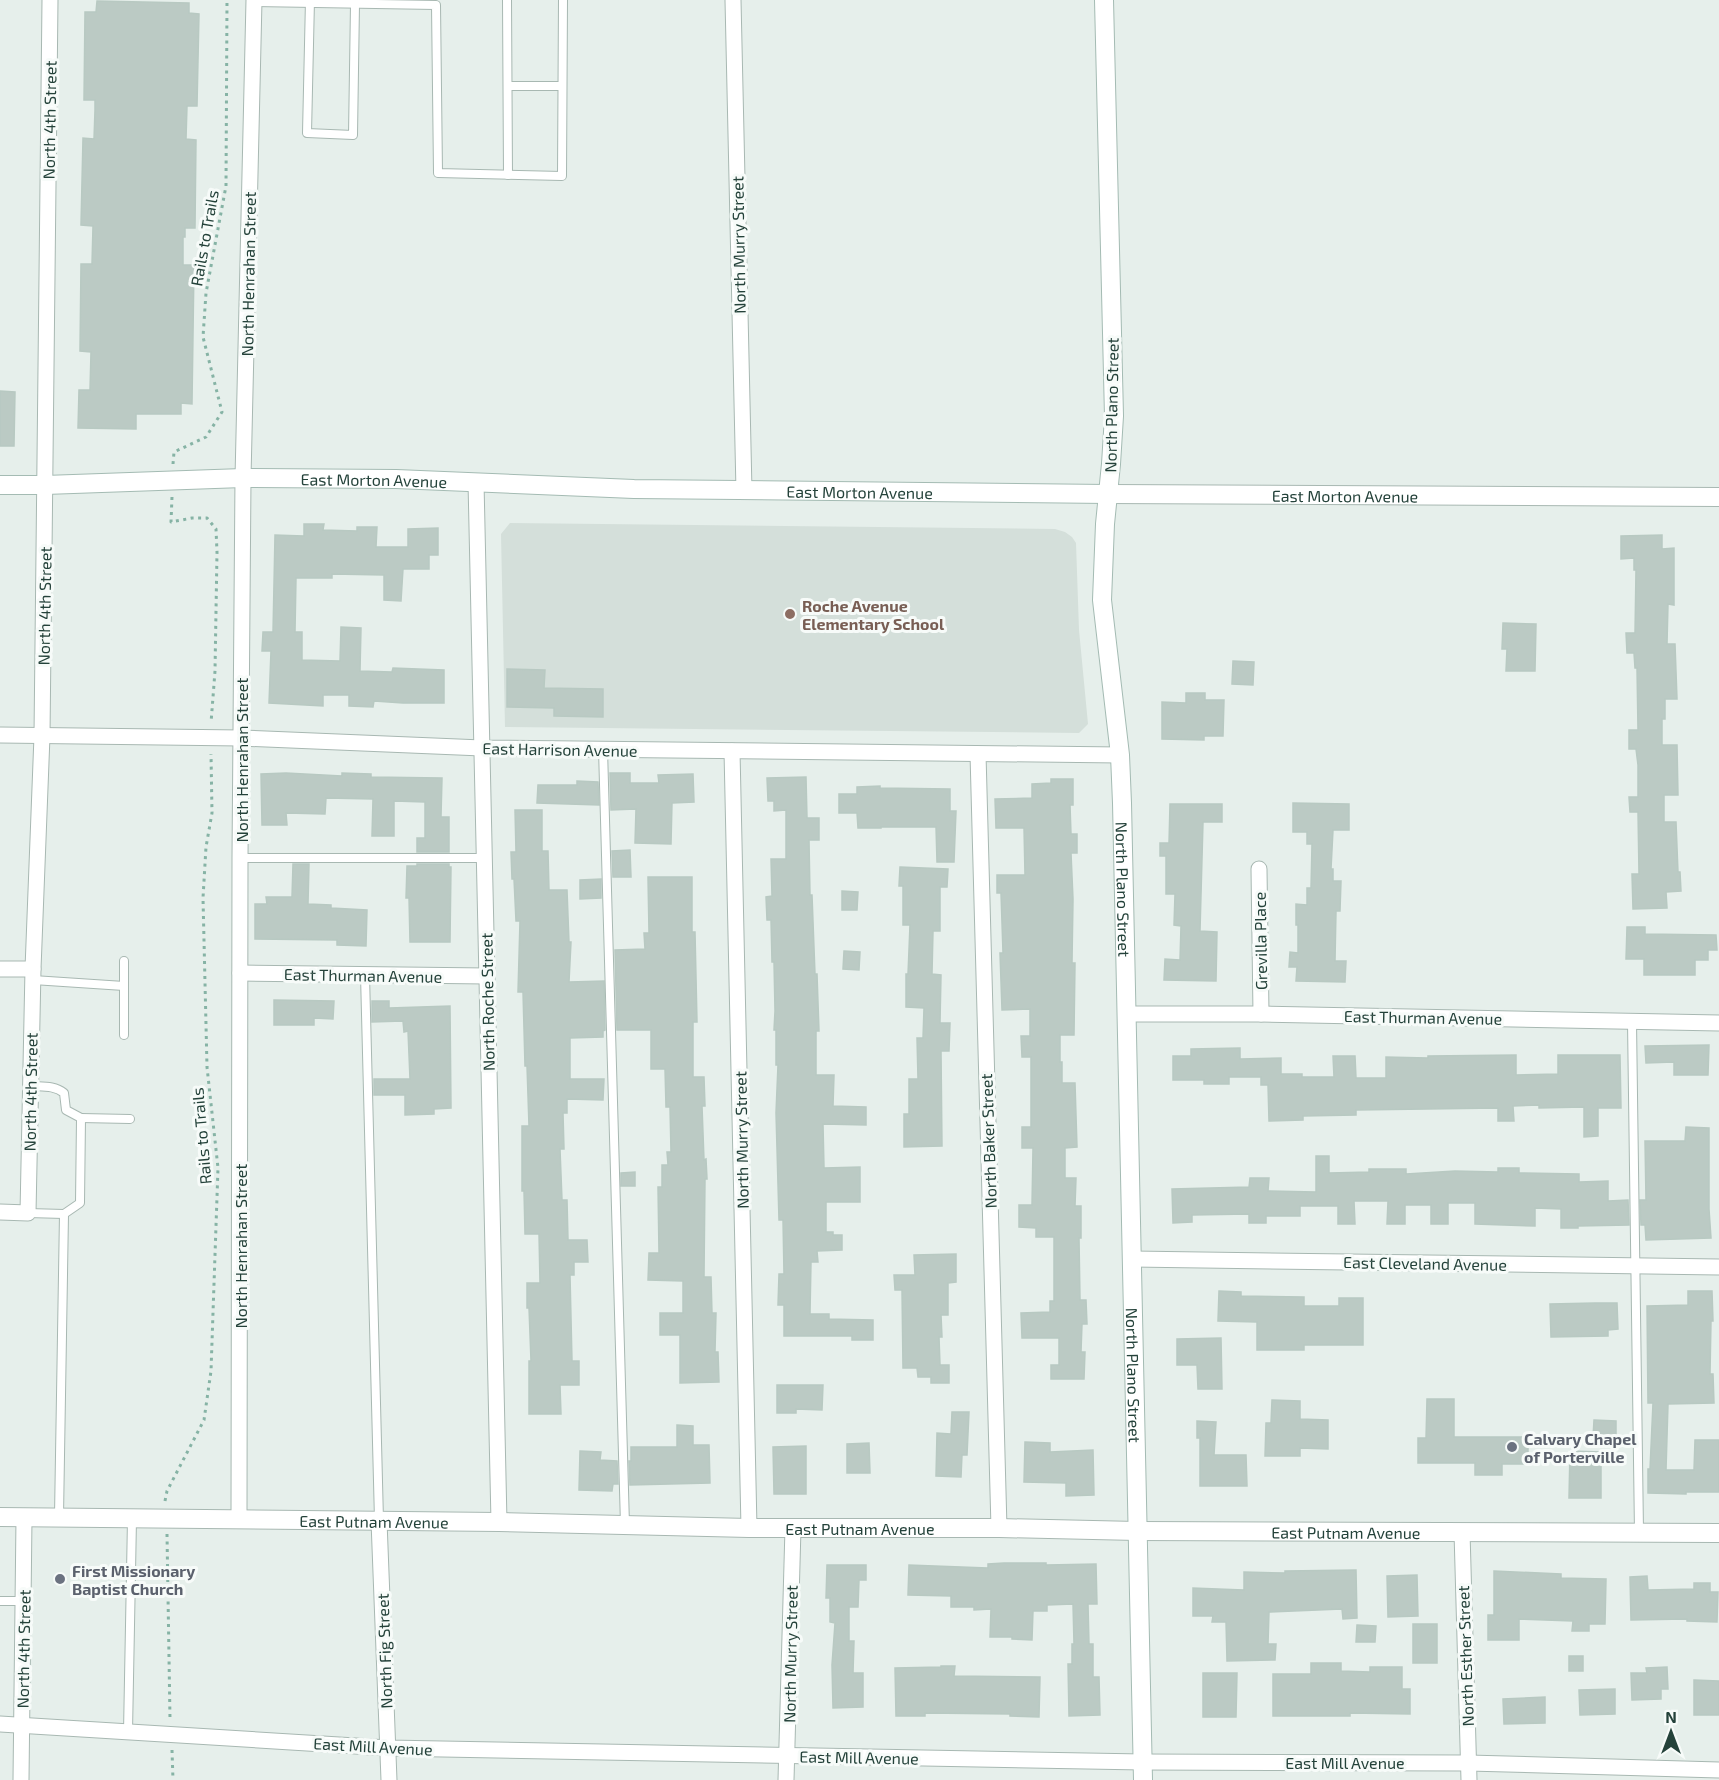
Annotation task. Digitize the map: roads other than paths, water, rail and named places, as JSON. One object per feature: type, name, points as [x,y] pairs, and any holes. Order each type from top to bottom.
[{"type":"main road","name":"North Plano Street","points":[[1104,0],[1114,416],[1103,555],[1102,600],[1119,754],[1123,826],[1143,1780]]},
{"type":"main road","name":"East Morton Avenue","points":[[0,485],[243,478],[396,479],[744,491],[1719,497]]},
{"type":"main road","name":"East Putnam Avenue","points":[[0,1517],[499,1522],[749,1528],[1719,1533]]},
{"type":"street","name":"North 4th Street","points":[[28,1213],[33,975],[42,736],[50,0]]},
{"type":"street","name":"North Murry Street","points":[[733,0],[744,491]]},
{"type":"street","name":"North Henrahan Street","points":[[239,1520],[243,478],[254,1]]},
{"type":"street","name":"North Roche Street","points":[[476,482],[499,1522]]},
{"type":"street","name":"East Harrison Avenue","points":[[0,735],[241,738],[482,748],[1119,754]]},
{"type":"street","name":"North Murry Street","points":[[732,751],[749,1528]]},
{"type":"street","name":"North Baker Street","points":[[978,754],[999,1528]]},
{"type":"street","name":"Grevilla Place","points":[[1259,869],[1261,1014]]},
{"type":"street","points":[[0,969],[33,975]]},
{"type":"street","name":"East Thurman Avenue","points":[[240,973],[487,976]]},
{"type":"street","name":"East Thurman Avenue","points":[[1127,1014],[1261,1014],[1719,1023]]},
{"type":"street","points":[[0,1212],[28,1213]]},
{"type":"street","name":"East Cleveland Avenue","points":[[1132,1258],[1719,1267]]},
{"type":"street","name":"North 4th Street","points":[[21,1780],[24,1518]]},
{"type":"street","name":"North Fig Street","points":[[379,1521],[389,1780]]},
{"type":"street","name":"North Murry Street","points":[[786,1780],[793,1528]]},
{"type":"street","name":"North Esther Street","points":[[1462,1532],[1469,1780]]},
{"type":"street","name":"East Mill Avenue","points":[[0,1724],[388,1748],[1143,1762],[1468,1763],[1719,1770]]},
{"type":"lane","points":[[507,0],[508,175]]},
{"type":"lane","points":[[254,1],[355,4],[436,3],[438,174],[562,176],[563,0]]},
{"type":"lane","points":[[310,2],[307,133],[353,135],[355,4]]},
{"type":"lane","points":[[508,86],[562,86]]},
{"type":"lane","points":[[603,749],[625,1525]]},
{"type":"lane","points":[[240,858],[484,858]]},
{"type":"lane","points":[[123,1035],[124,961]]},
{"type":"lane","points":[[33,975],[124,986]]},
{"type":"lane","points":[[365,975],[379,1521]]},
{"type":"lane","points":[[1632,1022],[1639,1532]]},
{"type":"lane","points":[[30,1086],[58,1089],[63,1093],[66,1110],[81,1118],[130,1119]]},
{"type":"lane","points":[[28,1213],[64,1214],[80,1203],[81,1118]]},
{"type":"lane","points":[[59,1518],[64,1214]]},
{"type":"lane","points":[[128,1732],[132,1519]]},
{"type":"lane","points":[[0,1601],[23,1602]]},
{"type":"place","name":"Roche Avenue Elementary School","points":[[790,614]]},
{"type":"place","name":"Calvary Chapel of Porterville","points":[[1512,1447]]},
{"type":"place","name":"First Missionary Baptist Church","points":[[60,1579]]}]
